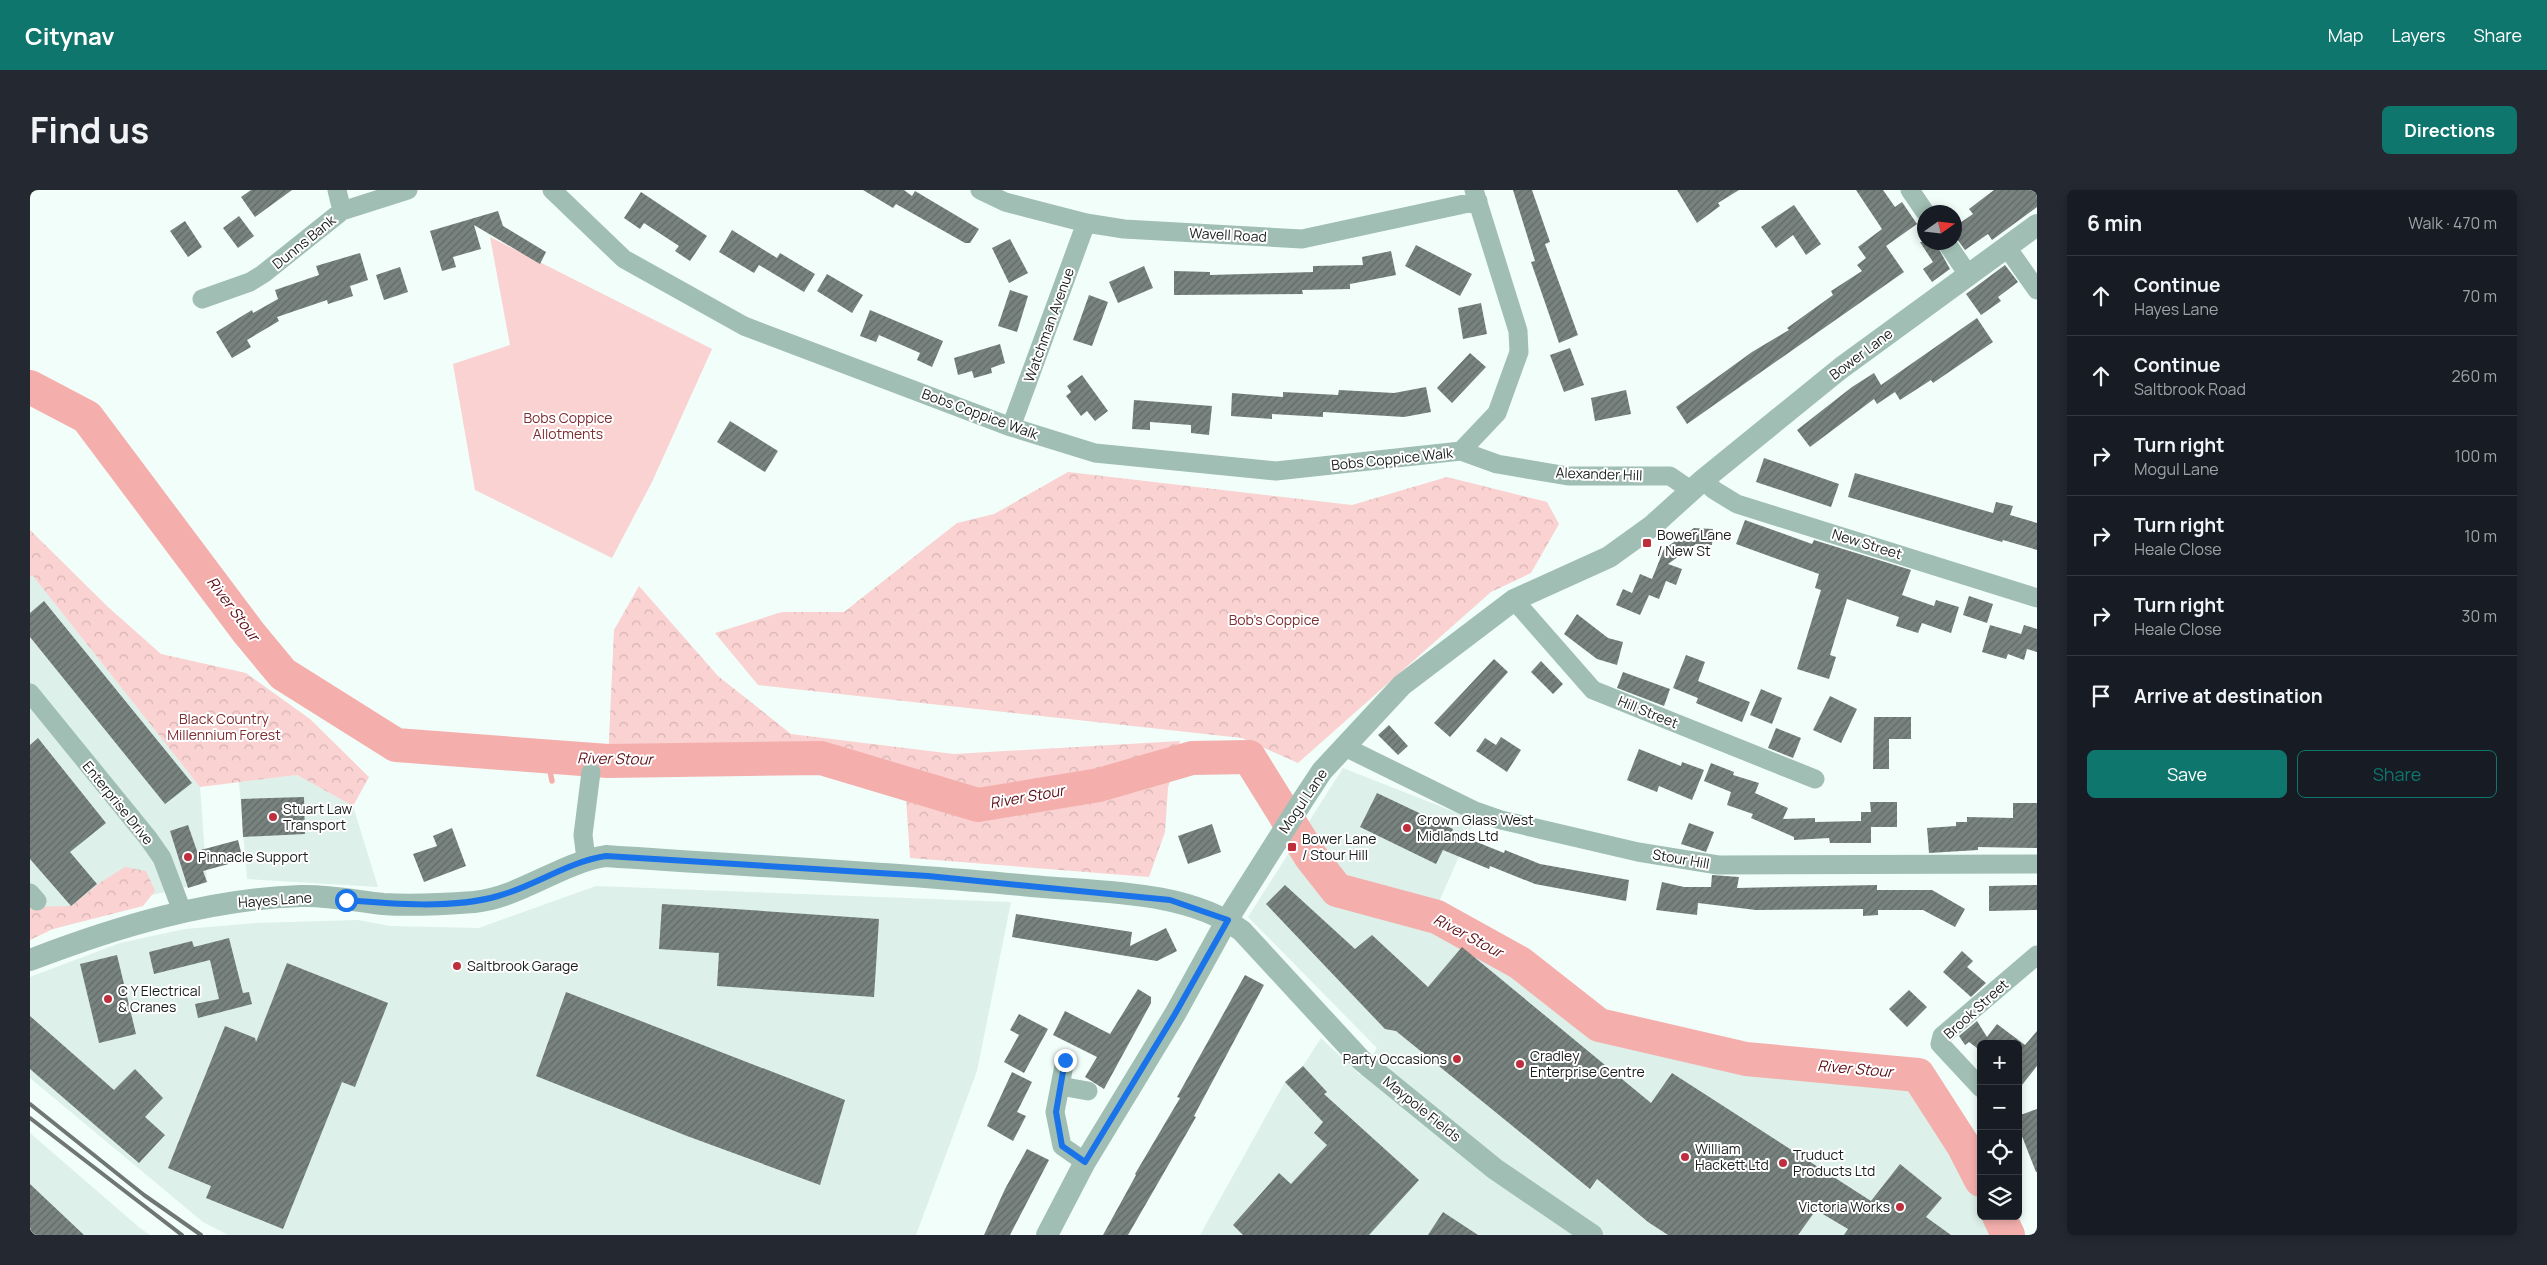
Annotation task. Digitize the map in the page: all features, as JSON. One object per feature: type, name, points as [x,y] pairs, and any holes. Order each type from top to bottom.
[{"type":"street","points":[[337,190],[342,212]]},
{"type":"street","name":"Dunns Bank","points":[[202,299],[250,282],[263,274],[342,212],[408,190]]},
{"type":"street","name":"Bobs Coppice Walk","points":[[552,190],[624,259],[744,326],[1012,427],[1095,453],[1276,471],[1461,451]]},
{"type":"street","name":"Wavell Road","points":[[980,190],[1005,202],[1086,223],[1124,229],[1302,239],[1476,196]]},
{"type":"street","points":[[1910,190],[1920,205]]},
{"type":"street","points":[[1461,451],[1497,413],[1519,352],[1518,331],[1476,196]]},
{"type":"street","name":"Watchman Avenue","points":[[1012,427],[1086,223]]},
{"type":"street","name":"Bower Lane","points":[[1697,485],[1841,368],[2037,225]]},
{"type":"street","points":[[2006,246],[2037,290]]},
{"type":"street","points":[[1951,250],[1969,276]]},
{"type":"street","name":"Alexander Hill","points":[[1461,451],[1497,464],[1568,476],[1670,476],[1697,485]]},
{"type":"street","name":"New Street","points":[[1697,485],[1714,490],[1737,504],[2037,598]]},
{"type":"street","name":"Mogul Lane","points":[[1047,1235],[1085,1162],[1175,1014],[1228,920],[1322,771],[1402,685],[1514,600],[1609,557],[1652,526],[1697,485]]},
{"type":"street","name":"Hill Street","points":[[1514,600],[1593,690],[1815,779]]},
{"type":"street","name":"Enterprise Drive","points":[[33,702],[148,838],[162,858],[182,911]]},
{"type":"street","name":"Stour Hill","points":[[1345,747],[1476,811],[1501,820],[1638,852],[1718,865],[2037,864]]},
{"type":"street","points":[[586,859],[583,836],[591,772]]},
{"type":"street","name":"Hayes Lane","points":[[30,960],[60,948],[182,911],[265,898],[303,895],[386,904],[476,902],[526,886],[586,859],[606,856],[938,877],[1170,900],[1228,920]]},
{"type":"street","name":"Maypole Fields","points":[[1228,920],[1242,931],[1361,1060],[1495,1169],[1592,1235]]},
{"type":"street","name":"Brook Street","points":[[1978,1085],[1940,1044],[1942,1036],[2037,955]]},
{"type":"street","points":[[1065,1060],[1056,1112],[1062,1146],[1085,1162]]},
{"type":"street","points":[[1060,1086],[1088,1091]]},
{"type":"shaded area","points":[[33,576],[200,787],[207,882],[72,914],[30,928],[30,577]]},
{"type":"shaded area","points":[[1343,768],[1475,820],[1431,920],[1519,961],[1593,1029],[1748,1060],[1844,1073],[1912,1078],[1961,1144],[1977,1174],[1977,1220],[2001,1220],[2009,1235],[1200,1235],[1285,1082],[1303,1066],[1321,1038],[1360,1075],[1377,1048],[1248,917]]},
{"type":"shaded area","points":[[297,775],[353,806],[378,887],[247,879],[239,782]]},
{"type":"shaded area","points":[[596,886],[1011,902],[977,1071],[916,1235],[228,1235],[203,1222],[30,1078],[30,977],[120,943],[185,929],[256,923],[358,920],[390,926],[479,928]]},
{"type":"shaded area","points":[[30,1133],[140,1228],[150,1235],[30,1235]]},
{"type":"green space","name":"Bobs Coppice Allotments","points":[[490,237],[712,349],[652,482],[612,558],[475,490],[453,364],[510,345]]},
{"type":"green space","name":"Bob's Coppice","points":[[1068,472],[1352,505],[1447,477],[1547,502],[1559,524],[1531,573],[1491,592],[1298,763],[1242,738],[758,685],[715,633],[782,612],[844,612],[957,523],[994,514]]},
{"type":"green space","name":"Black Country Millennium Forest","points":[[30,530],[108,607],[161,654],[246,673],[310,719],[369,777],[353,806],[297,775],[200,787],[33,576],[30,577]]},
{"type":"green space","points":[[639,586],[718,676],[791,734],[954,754],[1180,741],[1168,788],[1165,832],[1149,877],[910,858],[905,783],[821,758],[608,761],[614,630]]},
{"type":"green space","points":[[125,867],[146,871],[155,891],[143,906],[53,929],[30,940],[30,907],[71,906],[101,882]]},
{"type":"building","points":[[251,190],[292,190],[255,217],[241,197]]},
{"type":"building","points":[[863,190],[904,190],[912,196],[915,191],[979,229],[970,243],[965,243],[896,204],[893,208]]},
{"type":"building","points":[[1513,190],[1532,190],[1550,242],[1545,244],[1578,335],[1559,343],[1531,262],[1535,261]]},
{"type":"building","points":[[1677,190],[1739,190],[1718,203],[1720,206],[1697,223]]},
{"type":"building","points":[[1856,190],[1883,190],[1895,207],[1902,202],[1917,224],[1886,246],[1904,272],[1687,424],[1676,407],[1752,352],[1789,330],[1787,328],[1833,295],[1831,291],[1862,271],[1857,265],[1866,258],[1858,247],[1882,229]]},
{"type":"building","points":[[1994,190],[2037,190],[2037,207],[1992,240],[1988,234],[1965,250],[1962,246],[1962,222],[1973,214],[1969,209]]},
{"type":"building","points":[[641,192],[707,236],[690,261],[675,251],[679,246],[644,223],[640,229],[624,218]]},
{"type":"building","points":[[1794,205],[1821,244],[1806,255],[1793,235],[1776,248],[1761,227]]},
{"type":"building","points":[[498,211],[503,226],[546,252],[540,264],[474,225],[481,249],[453,257],[456,267],[442,271],[430,231]]},
{"type":"building","points":[[239,216],[254,236],[238,248],[223,228]]},
{"type":"building","points":[[185,221],[202,247],[188,257],[170,231]]},
{"type":"building","points":[[732,230],[777,258],[780,253],[815,274],[804,292],[759,265],[754,273],[719,252]]},
{"type":"building","points":[[1010,239],[1028,273],[1009,283],[992,248]]},
{"type":"building","points":[[1416,245],[1472,274],[1460,296],[1405,266]]},
{"type":"building","points":[[1925,250],[1939,250],[1950,269],[1932,282],[1923,269],[1933,262]]},
{"type":"building","points":[[1391,251],[1396,275],[1350,284],[1350,289],[1302,290],[1303,294],[1174,295],[1174,271],[1210,272],[1210,275],[1313,272],[1313,266],[1363,265],[1362,257]]},
{"type":"building","points":[[360,253],[368,280],[350,286],[353,296],[328,304],[327,300],[277,317],[279,321],[247,340],[251,347],[232,358],[216,332],[252,310],[253,313],[278,299],[275,290],[319,275],[316,266]]},
{"type":"building","points":[[2005,265],[2018,282],[1998,297],[2001,301],[1981,315],[1966,294]]},
{"type":"building","points":[[1144,266],[1153,288],[1118,303],[1109,282]]},
{"type":"building","points":[[400,267],[408,292],[384,300],[376,275]]},
{"type":"building","points":[[827,274],[863,295],[852,313],[817,291]]},
{"type":"building","points":[[1010,290],[1028,296],[1017,332],[998,326]]},
{"type":"building","points":[[1089,295],[1108,302],[1092,346],[1073,340]]},
{"type":"building","points":[[1481,303],[1487,334],[1463,339],[1458,308]]},
{"type":"building","points":[[870,310],[943,341],[932,367],[917,360],[920,353],[879,335],[876,342],[860,336]]},
{"type":"building","points":[[1977,318],[1993,342],[1933,383],[1931,380],[1900,400],[1895,392],[1877,404],[1874,399],[1810,447],[1797,430],[1852,387],[1874,373],[1881,385]]},
{"type":"building","points":[[1000,344],[1005,363],[991,368],[992,373],[974,378],[972,371],[958,375],[954,358]]},
{"type":"building","points":[[1570,348],[1584,385],[1564,392],[1550,355]]},
{"type":"building","points":[[1470,353],[1486,367],[1452,403],[1437,388]]},
{"type":"building","points":[[1082,375],[1108,411],[1095,421],[1087,411],[1081,416],[1066,396],[1071,392],[1067,386]]},
{"type":"building","points":[[1426,387],[1431,412],[1404,417],[1323,412],[1323,417],[1272,414],[1272,419],[1231,416],[1232,393],[1283,397],[1283,392],[1338,395],[1339,390],[1394,393]]},
{"type":"building","points":[[1626,390],[1631,414],[1595,421],[1591,398]]},
{"type":"building","points":[[1134,400],[1212,406],[1209,435],[1191,433],[1191,425],[1150,422],[1150,430],[1132,429]]},
{"type":"building","points":[[730,421],[778,451],[765,472],[717,442]]},
{"type":"building","points":[[1764,458],[1839,484],[1831,507],[1756,482]]},
{"type":"building","points":[[1855,473],[1993,513],[1996,502],[2013,506],[2010,515],[2037,523],[2037,550],[2003,540],[2002,542],[1848,497]]},
{"type":"building","points":[[1745,520],[1812,544],[1814,540],[1911,570],[1902,595],[1934,606],[1936,600],[1959,607],[1951,633],[1922,623],[1918,633],[1896,626],[1899,617],[1847,599],[1830,655],[1836,657],[1829,679],[1797,669],[1821,590],[1815,588],[1819,574],[1736,544]]},
{"type":"building","points":[[1694,528],[1713,529],[1712,545],[1696,544],[1668,564],[1682,569],[1676,585],[1666,581],[1659,599],[1649,595],[1640,615],[1616,605],[1623,589],[1632,593],[1640,574],[1652,579],[1664,549]]},
{"type":"building","points":[[1969,596],[1993,604],[1987,623],[1963,615]]},
{"type":"building","points":[[44,601],[192,783],[165,804],[30,637],[30,613]]},
{"type":"building","points":[[1577,614],[1608,638],[1623,642],[1617,665],[1597,659],[1564,634]]},
{"type":"building","points":[[1990,625],[2021,634],[2024,625],[2037,629],[2037,652],[2027,649],[2024,660],[2008,654],[2006,659],[1982,652]]},
{"type":"building","points":[[1686,655],[1705,662],[1698,681],[1750,702],[1742,722],[1696,703],[1698,698],[1673,688]]},
{"type":"building","points":[[1494,659],[1508,672],[1450,737],[1434,723]]},
{"type":"building","points":[[1541,661],[1563,684],[1553,694],[1531,672]]},
{"type":"building","points":[[1623,672],[1670,689],[1664,706],[1617,688]]},
{"type":"building","points":[[1761,689],[1782,698],[1772,724],[1750,715]]},
{"type":"building","points":[[1830,696],[1857,709],[1841,743],[1813,730]]},
{"type":"building","points":[[1874,717],[1911,717],[1911,739],[1889,739],[1889,769],[1873,769]]},
{"type":"building","points":[[1389,725],[1408,746],[1398,755],[1378,735]]},
{"type":"building","points":[[1776,728],[1801,738],[1793,758],[1768,748]]},
{"type":"building","points":[[1501,737],[1521,750],[1507,772],[1476,751],[1485,738],[1496,745]]},
{"type":"building","points":[[38,738],[106,823],[70,852],[97,884],[71,906],[30,859],[30,745]]},
{"type":"building","points":[[1639,749],[1681,766],[1682,762],[1704,770],[1692,800],[1659,786],[1657,792],[1627,780]]},
{"type":"building","points":[[1711,763],[1734,772],[1733,775],[1759,783],[1755,793],[1788,808],[1783,819],[1815,818],[1815,822],[1861,821],[1861,812],[1871,812],[1870,802],[1897,802],[1897,827],[1871,827],[1871,843],[1830,843],[1829,838],[1794,840],[1794,837],[1751,818],[1753,814],[1727,805],[1731,792],[1704,781]]},
{"type":"building","points":[[1377,793],[1453,829],[1452,832],[1504,853],[1505,850],[1540,864],[1629,880],[1626,901],[1535,884],[1490,866],[1489,869],[1443,850],[1436,864],[1360,827]]},
{"type":"building","name":"Stuart Law Transport","points":[[304,797],[305,834],[243,837],[241,799]]},
{"type":"building","points":[[2013,803],[2037,803],[2037,848],[1978,847],[1978,850],[1929,853],[1927,828],[1956,826],[1956,822],[1967,822],[1967,817],[2013,818]]},
{"type":"building","points":[[1689,823],[1714,832],[1706,852],[1681,844]]},
{"type":"building","points":[[1212,824],[1221,852],[1188,864],[1178,836]]},
{"type":"building","points":[[188,825],[197,851],[238,840],[243,860],[203,871],[207,882],[188,888],[170,831]]},
{"type":"building","points":[[452,828],[466,866],[424,882],[413,854],[437,846],[433,836]]},
{"type":"building","points":[[1712,875],[1739,877],[1737,888],[1877,885],[1877,890],[1932,890],[1965,909],[1955,927],[1923,910],[1878,910],[1878,915],[1863,916],[1863,909],[1756,910],[1698,903],[1697,915],[1656,910],[1662,882],[1684,887],[1711,887]]},
{"type":"building","points":[[1285,885],[1355,949],[1372,935],[1428,987],[1462,947],[1651,1103],[1672,1073],[1871,1201],[1900,1164],[1942,1198],[1926,1217],[1951,1235],[1844,1235],[1848,1229],[1816,1210],[1798,1235],[1668,1235],[1648,1222],[1597,1179],[1590,1189],[1396,1031],[1385,1029],[1266,904]]},
{"type":"building","points":[[2037,885],[2037,910],[1989,911],[1989,886]]},
{"type":"building","points":[[662,904],[879,919],[874,997],[717,986],[719,953],[659,949]]},
{"type":"building","points":[[1016,914],[1132,932],[1130,946],[1166,928],[1177,951],[1157,961],[1012,937]]},
{"type":"building","points":[[229,938],[243,993],[249,992],[252,1004],[198,1018],[195,1004],[219,999],[210,960],[154,974],[149,952],[192,941],[194,947]]},
{"type":"building","points":[[1962,951],[1973,961],[1967,967],[1986,983],[1971,997],[1943,972]]},
{"type":"building","name":"C Y Electrical & Cranes","points":[[117,955],[136,1034],[99,1043],[80,964]]},
{"type":"building","points":[[287,963],[388,1003],[355,1087],[342,1082],[283,1229],[206,1198],[211,1186],[168,1168],[225,1026],[255,1038],[256,1042]]},
{"type":"building","points":[[1245,975],[1264,985],[1194,1116],[1196,1117],[1128,1235],[1103,1235],[1135,1174],[1180,1098],[1177,1097]]},
{"type":"building","points":[[1138,989],[1151,997],[1151,1003],[1104,1089],[1085,1077],[1097,1057],[1053,1035],[1065,1011],[1110,1034]]},
{"type":"building","points":[[1909,990],[1927,1007],[1907,1027],[1889,1009]]},
{"type":"building","points":[[566,992],[845,1100],[820,1185],[687,1136],[536,1076]]},
{"type":"building","points":[[1019,1014],[1048,1029],[1024,1073],[1004,1062],[1019,1035],[1010,1030]]},
{"type":"building","points":[[30,1016],[114,1090],[135,1069],[163,1098],[145,1117],[165,1135],[139,1163],[30,1069]]},
{"type":"building","points":[[1977,1021],[1987,1037],[1997,1024],[2018,1040],[1977,1040],[1977,1048],[1969,1042],[1965,1045],[1959,1036]]},
{"type":"building","points":[[2037,1031],[2037,1066],[2022,1085],[2022,1043],[2025,1045]]},
{"type":"building","points":[[1303,1066],[1327,1092],[1324,1094],[1419,1180],[1369,1235],[1243,1235],[1233,1225],[1279,1173],[1291,1184],[1327,1145],[1314,1133],[1323,1122],[1285,1082]]},
{"type":"building","points":[[1012,1072],[1032,1082],[1017,1112],[1026,1116],[1013,1141],[987,1126]]},
{"type":"building","points":[[2037,1109],[2037,1172],[2022,1136],[2022,1115]]},
{"type":"building","points":[[1027,1149],[1049,1160],[1010,1235],[984,1235],[1005,1189]]},
{"type":"building","points":[[30,1184],[84,1235],[30,1235]]},
{"type":"building","points":[[1443,1212],[1478,1235],[1428,1235]]},
{"type":"waterway","name":"River Stour","points":[[30,387],[87,417],[249,633],[283,674],[396,745],[608,761],[821,758],[978,805],[1099,785],[1192,758],[1249,757],[1311,857],[1337,890],[1437,917],[1520,963],[1599,1025],[1746,1059],[1918,1075],[1963,1145],[1978,1175]]},
{"type":"waterway","points":[[547,756],[552,781]]},
{"type":"waterway","name":"River Stour","points":[[2001,1220],[2008,1235]]},
{"type":"railway","points":[[30,1104],[144,1195],[201,1235]]},
{"type":"railway","points":[[30,1118],[182,1235]]},
{"type":"place","name":"Bower Lane / New St","points":[[1647,543]]},
{"type":"place","name":"Stuart Law Transport","points":[[273,817]]},
{"type":"place","name":"Crown Glass West Midlands Ltd","points":[[1407,828]]},
{"type":"place","name":"Bower Lane / Stour Hill","points":[[1292,847]]},
{"type":"place","name":"Pinnacle Support","points":[[188,857]]},
{"type":"place","name":"Saltbrook Garage","points":[[457,966]]},
{"type":"place","name":"C Y Electrical & Cranes","points":[[108,999]]},
{"type":"place","name":"Party Occasions","points":[[1457,1059]]},
{"type":"place","name":"Cradley Enterprise Centre","points":[[1520,1064]]},
{"type":"place","name":"William Hackett Ltd","points":[[1685,1157]]},
{"type":"place","name":"Truduct Products Ltd","points":[[1783,1163]]},
{"type":"place","name":"Victoria Works","points":[[1900,1207]]},
{"type":"route","points":[[346,900],[386,904],[476,902],[500,896],[526,886],[586,859],[606,856],[928,876],[1170,900],[1228,920],[1175,1014],[1085,1162],[1062,1146],[1056,1112],[1065,1060]]}]
